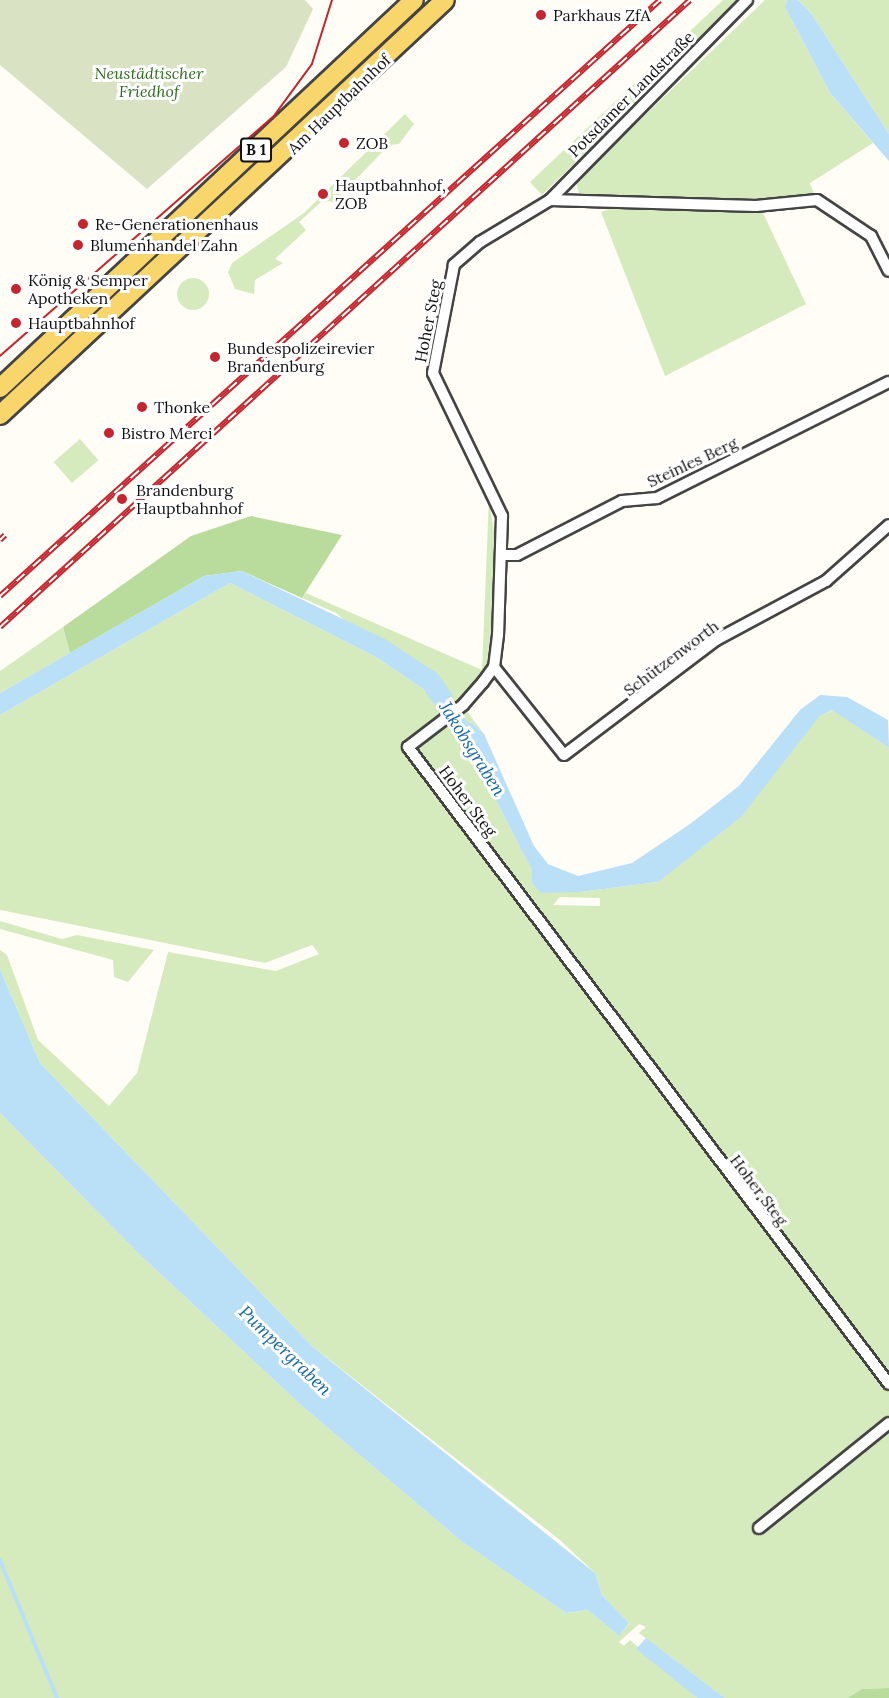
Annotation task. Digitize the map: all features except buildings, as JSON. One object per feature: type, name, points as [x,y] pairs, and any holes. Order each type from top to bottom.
[{"type":"main road","name":"B 1","points":[[400,13],[414,0]]},
{"type":"main road","name":"B 1","points":[[411,34],[445,0]]},
{"type":"main road","points":[[400,13],[411,34]]},
{"type":"main road","name":"Am Hauptbahnhof","points":[[0,388],[400,13]]},
{"type":"main road","name":"Am Hauptbahnhof","points":[[0,416],[411,34]]},
{"type":"street","name":"Potsdamer Landstraße","points":[[538,210],[747,0]]},
{"type":"street","points":[[550,200],[756,206],[817,200],[871,236],[889,271]]},
{"type":"street","name":"Hoher Steg","points":[[538,210],[480,242],[454,265],[433,365],[496,498],[504,555],[494,667],[463,705],[408,747],[889,1384]]},
{"type":"street","name":"Steinles Berg","points":[[504,555],[517,555],[622,501],[657,498],[889,382]]},
{"type":"street","name":"Schützenworth","points":[[494,667],[564,755],[717,640],[832,577],[889,525]]},
{"type":"street","points":[[759,1528],[889,1423]]},
{"type":"green space","name":"Neustädtischer Friedhof","points":[[0,0],[305,0],[313,9],[286,67],[147,189],[0,65]]},
{"type":"green space","points":[[723,0],[741,0],[542,195],[530,182]]},
{"type":"green space","points":[[765,0],[787,0],[785,7],[830,93],[873,143],[810,183],[814,194],[753,203],[580,198],[576,181]]},
{"type":"green space","points":[[798,0],[889,0],[889,134],[811,13]]},
{"type":"green space","points":[[405,114],[414,124],[399,144],[389,145],[337,199],[347,203],[339,210],[331,201],[321,202],[299,222],[306,230],[275,259],[283,263],[255,280],[254,294],[235,289],[228,272],[232,263],[304,213]]},
{"type":"green space","points":[[609,209],[763,213],[806,304],[665,376],[601,212]]},
{"type":"green space","points":[[193,278],[204,283],[209,294],[204,305],[193,310],[182,305],[177,294],[182,283]]},
{"type":"green space","points":[[80,439],[98,460],[72,483],[54,462]]},
{"type":"green space","points":[[489,498],[496,547],[491,656],[481,678],[442,718],[450,723],[466,710],[484,734],[471,722],[459,729],[532,870],[532,883],[580,892],[658,882],[819,717],[833,710],[889,748],[889,1688],[862,1689],[847,1698],[725,1698],[639,1633],[646,1627],[639,1624],[619,1642],[624,1646],[630,1640],[697,1698],[0,1698],[0,1113],[139,1254],[302,1406],[461,1541],[566,1613],[588,1610],[619,1636],[629,1623],[602,1595],[595,1573],[560,1540],[313,1347],[40,1063],[0,969],[0,950],[7,955],[38,1040],[109,1106],[137,1073],[168,952],[276,971],[319,954],[312,945],[265,963],[0,910],[0,715],[230,583],[376,657],[442,702],[336,613],[302,598],[306,593],[482,670]],"holes":[[[560,897],[600,898],[600,906],[553,905]]]},
{"type":"green space","points":[[251,516],[342,535],[302,598],[242,571],[204,576],[70,653],[63,627],[191,536]]},
{"type":"green space","points":[[63,627],[70,653],[0,693],[0,671]]},
{"type":"green space","points":[[0,921],[62,939],[77,935],[154,950],[128,982],[114,977],[113,960],[0,929]]},
{"type":"green space","points":[[889,1688],[889,1698],[847,1698],[862,1689]]},
{"type":"water","points":[[787,0],[798,0],[811,13],[889,134],[889,161],[830,93],[785,7]]},
{"type":"water","points":[[242,571],[385,639],[438,674],[453,696],[442,702],[376,657],[230,583],[0,715],[0,693],[204,576]]},
{"type":"water","points":[[820,695],[847,697],[888,720],[889,748],[832,710],[819,717],[741,817],[658,882],[580,892],[541,893],[532,883],[532,870],[459,729],[471,722],[484,734],[534,846],[548,864],[578,876],[632,863],[690,824],[739,786],[800,710]]},
{"type":"water","name":"Pumpergraben","points":[[0,969],[40,1063],[313,1347],[595,1573],[602,1595],[629,1623],[619,1636],[588,1610],[566,1613],[461,1541],[302,1406],[139,1254],[0,1113]]},
{"type":"water","points":[[646,1638],[725,1698],[697,1698],[636,1649]]},
{"type":"waterway","name":"Jakobsgraben","points":[[432,690],[473,740]]},
{"type":"waterway","points":[[0,1560],[57,1698]]},
{"type":"tram line","points":[[0,356],[274,116],[312,64],[332,0]]},
{"type":"railway","points":[[0,596],[660,0]]},
{"type":"railway","points":[[0,627],[690,0]]},
{"type":"railway","points":[[0,540],[5,535]]},
{"type":"place","name":"Parkhaus ZfA","points":[[541,15]]},
{"type":"place","name":"ZOB","points":[[344,143]]},
{"type":"place","name":"Hauptbahnhof, ZOB","points":[[323,194]]},
{"type":"place","name":"Re-Generationenhaus","points":[[83,224]]},
{"type":"place","name":"Blumenhandel Zahn","points":[[78,245]]},
{"type":"place","name":"König & Semper Apotheken","points":[[16,289]]},
{"type":"place","name":"Hauptbahnhof","points":[[16,323]]},
{"type":"place","name":"Bundespolizeirevier Brandenburg","points":[[215,357]]},
{"type":"place","name":"Thonke","points":[[142,407]]},
{"type":"place","name":"Bistro Merci","points":[[109,433]]},
{"type":"place","name":"Brandenburg Hauptbahnhof","points":[[122,499]]}]
